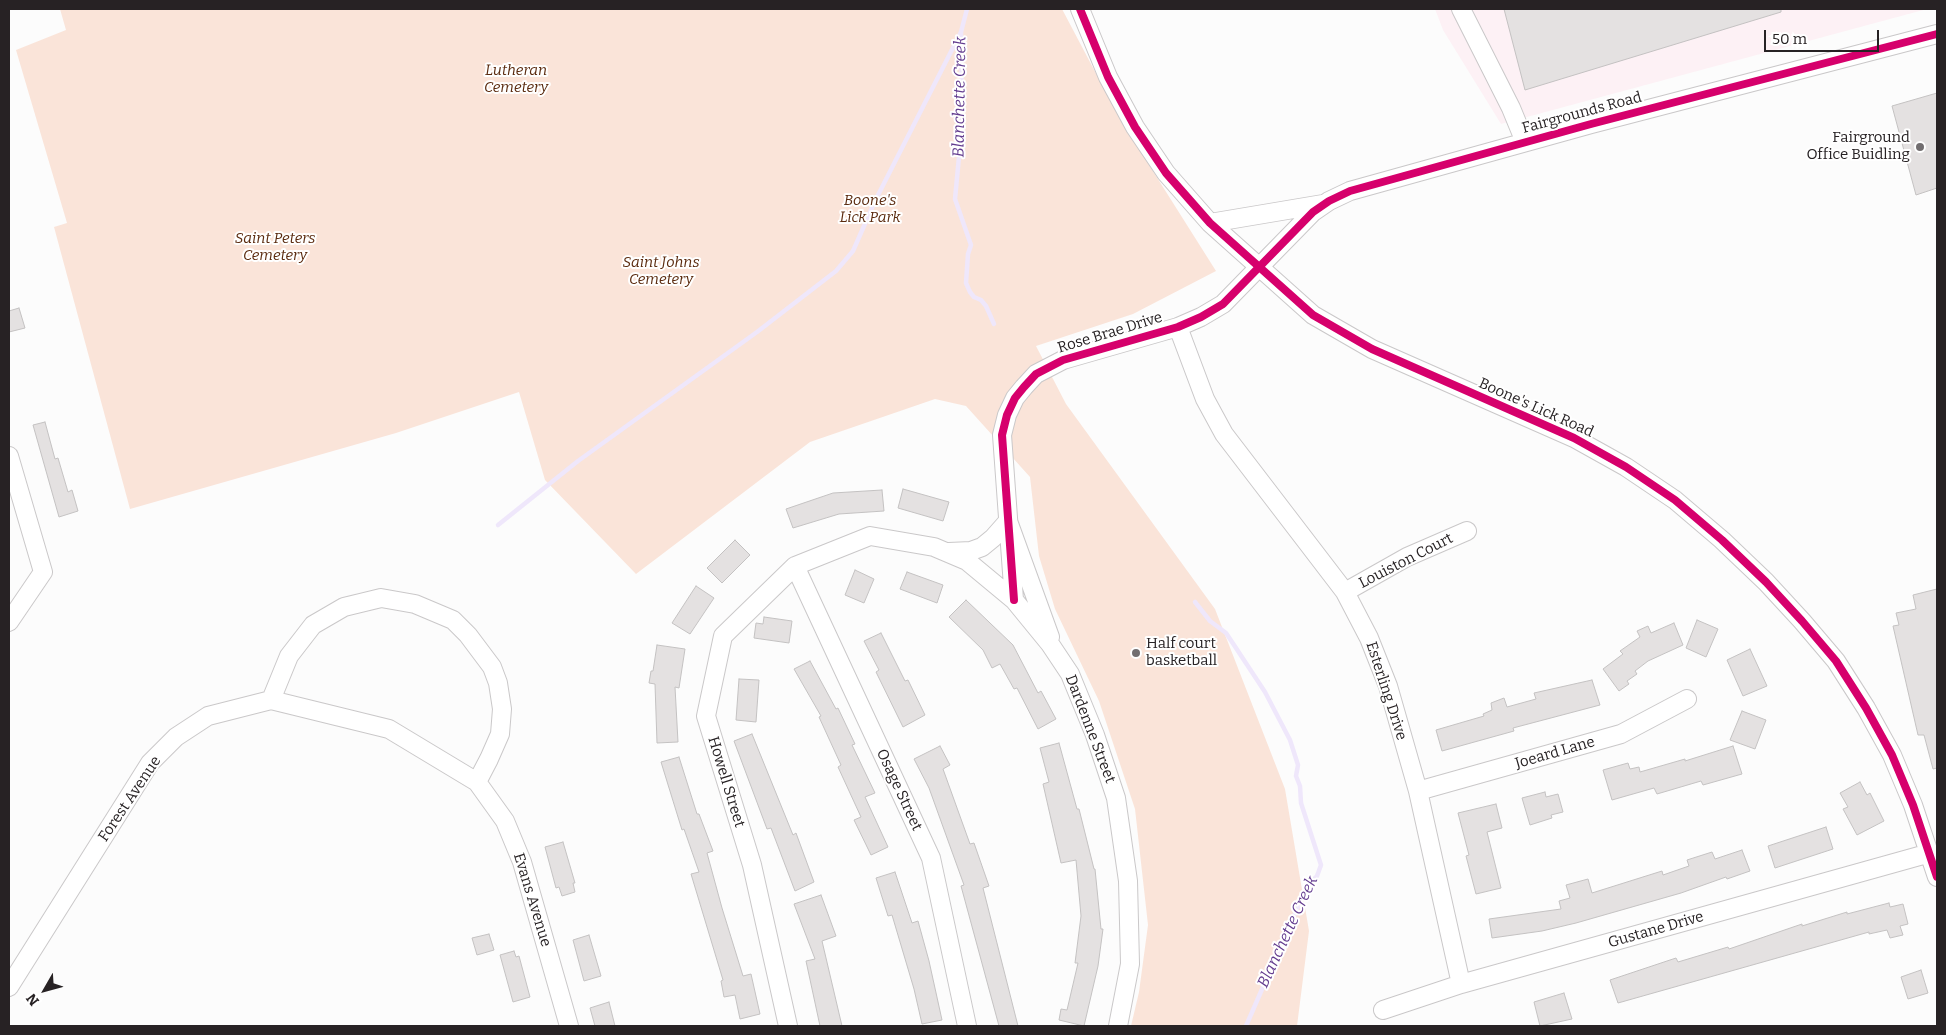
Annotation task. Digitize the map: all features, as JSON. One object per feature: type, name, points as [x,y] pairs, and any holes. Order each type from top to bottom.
[{"type":"street","name":"Boone's Lick Road","points":[[1080,9],[1108,77],[1135,127],[1166,173],[1210,222],[1313,315],[1372,349],[1574,438],[1626,467],[1675,500],[1722,540],[1766,582],[1836,661],[1892,755],[1913,804],[1937,877]]},
{"type":"street","points":[[1461,9],[1511,108],[1525,142]]},
{"type":"street","name":"Fairgrounds Road","points":[[1259,267],[1313,212],[1323,204],[1350,191],[1525,142],[1937,34]]},
{"type":"street","points":[[1210,222],[1323,204]]},
{"type":"street","name":"Rose Brae Drive","points":[[1014,600],[1002,435],[1006,415],[1024,387],[1036,374],[1064,360],[1178,327],[1201,317],[1223,304],[1259,267]]},
{"type":"street","name":"Esterling Drive","points":[[1178,327],[1205,399],[1224,434],[1345,592],[1369,638],[1388,686],[1418,791],[1461,984]]},
{"type":"street","points":[[9,456],[43,572],[9,622]]},
{"type":"street","points":[[944,551],[970,551],[982,547],[993,538],[1008,520]]},
{"type":"street","points":[[1008,520],[1056,653]]},
{"type":"street","name":"Louiston Court","points":[[1345,592],[1408,557],[1467,530]]},
{"type":"street","name":"Dardenne Street","points":[[795,566],[870,536],[934,547],[967,561],[1014,600],[1056,653],[1070,674],[1095,736],[1116,798],[1128,881],[1130,964],[1118,1026]]},
{"type":"street","name":"Howell Street","points":[[788,1026],[752,865],[706,716],[723,636],[795,566]]},
{"type":"street","name":"Osage Street","points":[[795,566],[931,858],[967,1026]]},
{"type":"street","points":[[271,700],[288,656],[314,625],[344,607],[381,598],[415,604],[453,620],[468,635],[492,667],[498,683],[502,709],[500,734],[477,782]]},
{"type":"street","name":"Joeard Lane","points":[[1418,791],[1622,734],[1687,699]]},
{"type":"street","name":"Forest Avenue","points":[[9,987],[150,763],[176,737],[208,716],[271,700],[389,729],[477,782]]},
{"type":"street","name":"Evans Avenue","points":[[477,782],[505,821],[522,862],[569,1026]]},
{"type":"street","name":"Gustane Drive","points":[[1383,1010],[1461,984],[1930,853]]},
{"type":"shaded area","points":[[1435,9],[1927,9],[1501,124],[1443,30]]},
{"type":"green space","points":[[60,9],[1062,9],[1120,119],[1216,271],[1133,314],[1036,346],[1066,404],[1215,609],[1285,789],[1309,931],[1297,1026],[1131,1026],[1139,992],[1148,925],[1135,809],[1099,701],[1055,609],[1039,556],[1030,477],[966,406],[935,399],[810,442],[636,574],[545,480],[519,392],[396,433],[130,509],[54,227],[67,223],[16,50],[66,30]]},
{"type":"building","points":[[1504,9],[1781,9],[1781,12],[1525,90]]},
{"type":"building","name":"Fairground Office Buidling","points":[[1937,93],[1937,188],[1916,195],[1892,106]]},
{"type":"building","points":[[19,308],[25,328],[9,332],[9,311]]},
{"type":"building","points":[[45,422],[55,459],[58,458],[68,492],[72,490],[78,511],[59,517],[33,425]]},
{"type":"building","points":[[903,489],[949,502],[943,521],[898,508]]},
{"type":"building","points":[[882,490],[884,511],[839,514],[793,528],[786,509],[833,493]]},
{"type":"building","points":[[735,540],[750,555],[722,583],[707,568]]},
{"type":"building","points":[[855,570],[874,579],[864,603],[845,595]]},
{"type":"building","points":[[907,572],[943,585],[937,603],[900,589]]},
{"type":"building","points":[[696,586],[714,598],[690,634],[672,623]]},
{"type":"building","points":[[1937,589],[1937,768],[1933,769],[1924,735],[1918,735],[1893,626],[1899,625],[1896,613],[1916,609],[1913,595]]},
{"type":"building","points":[[966,600],[1013,645],[1038,693],[1041,691],[1056,719],[1038,729],[1017,688],[1014,689],[1000,664],[992,668],[983,650],[949,617]]},
{"type":"building","points":[[764,617],[792,621],[789,643],[754,638],[756,623],[763,624]]},
{"type":"building","points":[[1697,620],[1718,629],[1706,657],[1686,648]]},
{"type":"building","points":[[1674,623],[1683,645],[1648,661],[1635,671],[1637,674],[1627,681],[1629,684],[1619,691],[1603,669],[1623,654],[1620,651],[1640,637],[1637,631],[1648,626],[1651,633]]},
{"type":"building","points":[[881,633],[905,681],[908,680],[925,715],[903,727],[876,672],[879,670],[864,641]]},
{"type":"building","points":[[657,645],[685,649],[679,688],[675,687],[678,742],[657,743],[655,684],[649,683]]},
{"type":"building","points":[[1750,649],[1767,686],[1743,696],[1727,660]]},
{"type":"building","points":[[810,661],[836,709],[838,708],[855,744],[852,745],[875,793],[865,797],[888,847],[871,855],[854,820],[861,817],[838,767],[841,765],[819,717],[821,716],[794,669]]},
{"type":"building","points":[[739,679],[759,680],[756,722],[736,720]]},
{"type":"building","points":[[1592,680],[1600,705],[1513,728],[1514,731],[1442,751],[1436,730],[1484,716],[1483,714],[1492,710],[1491,703],[1504,698],[1507,707],[1536,699],[1534,693]]},
{"type":"building","points":[[1742,711],[1766,720],[1755,749],[1730,740]]},
{"type":"building","points":[[752,734],[793,835],[796,833],[814,882],[795,891],[771,828],[767,829],[734,741]]},
{"type":"building","points":[[1059,743],[1095,869],[1101,929],[1103,929],[1098,966],[1084,1026],[1059,1020],[1061,1009],[1067,1010],[1078,963],[1075,963],[1081,916],[1076,860],[1061,863],[1043,784],[1049,782],[1040,748]]},
{"type":"building","points":[[940,746],[950,765],[943,769],[970,844],[974,843],[989,886],[983,888],[1018,1026],[999,1026],[961,886],[964,885],[929,788],[914,759]]},
{"type":"building","points":[[1733,746],[1742,774],[1703,785],[1701,781],[1657,794],[1654,788],[1612,800],[1603,770],[1628,763],[1630,769],[1639,767],[1640,772],[1685,759],[1685,761]]},
{"type":"building","points":[[679,757],[697,814],[699,814],[713,851],[707,853],[743,976],[751,974],[760,1014],[740,1019],[735,995],[724,997],[721,981],[723,980],[691,874],[699,872],[684,829],[682,830],[661,762]]},
{"type":"building","points":[[1860,782],[1867,795],[1870,793],[1884,821],[1857,835],[1843,809],[1848,807],[1840,793]]},
{"type":"building","points":[[1545,792],[1546,797],[1558,794],[1563,812],[1551,815],[1552,818],[1530,825],[1522,798]]},
{"type":"building","points":[[1496,804],[1502,828],[1487,832],[1501,888],[1476,894],[1466,856],[1469,855],[1458,813]]},
{"type":"building","points":[[1826,827],[1833,849],[1775,868],[1768,846]]},
{"type":"building","points":[[563,842],[575,883],[573,883],[575,892],[562,896],[559,887],[556,888],[545,847]]},
{"type":"building","points":[[1742,850],[1750,871],[1576,923],[1542,931],[1492,938],[1489,919],[1561,909],[1559,901],[1570,898],[1566,885],[1588,879],[1592,893],[1662,871],[1663,875],[1689,866],[1687,860],[1712,852],[1715,859]]},
{"type":"building","points":[[895,872],[912,923],[918,921],[942,1020],[922,1024],[914,989],[892,915],[888,916],[876,878]]},
{"type":"building","points":[[821,895],[836,936],[822,941],[842,1026],[820,1026],[806,961],[815,959],[794,904]]},
{"type":"building","points":[[1889,903],[1890,907],[1903,904],[1908,924],[1900,926],[1903,935],[1890,938],[1887,930],[1869,934],[1869,932],[1618,1003],[1610,980],[1676,958],[1678,962],[1728,947],[1729,949],[1802,924],[1802,926],[1847,912],[1847,914]]},
{"type":"building","points":[[489,934],[494,950],[477,955],[472,938]]},
{"type":"building","points":[[589,935],[601,976],[584,981],[573,940]]},
{"type":"building","points":[[514,951],[516,957],[519,956],[530,997],[513,1002],[500,955]]},
{"type":"building","points":[[1921,970],[1928,993],[1908,999],[1901,977]]},
{"type":"building","points":[[1564,993],[1572,1019],[1540,1026],[1534,1002]]},
{"type":"building","points":[[609,1002],[615,1026],[595,1026],[590,1008]]},
{"type":"waterway","name":"Blanchette Creek","points":[[967,9],[961,32],[962,125],[955,199],[971,245],[968,254],[966,283],[974,297],[981,300],[986,306],[994,324]]},
{"type":"waterway","points":[[498,525],[578,461],[757,332],[836,271],[853,251],[875,201],[961,32]]},
{"type":"waterway","name":"Blanchette Creek","points":[[1195,602],[1210,621],[1226,633],[1265,692],[1290,740],[1298,765],[1296,776],[1300,786],[1301,803],[1321,865],[1317,876],[1307,886],[1246,1026]]},
{"type":"cycle path","points":[[1080,9],[1108,77],[1135,127],[1166,173],[1210,223],[1313,315],[1372,349],[1574,438],[1626,467],[1675,500],[1722,540],[1766,582],[1836,661],[1866,708],[1892,755],[1913,805],[1937,877]]},
{"type":"cycle path","points":[[1014,600],[1002,435],[1007,415],[1015,398],[1036,374],[1063,360],[1178,327],[1201,317],[1223,304],[1313,212],[1329,201],[1350,191],[1591,124],[1937,34]]},
{"type":"place","name":"Fairground Office Buidling","points":[[1920,147]]},
{"type":"place","name":"Half court basketball","points":[[1136,653]]},
{"type":"park label","name":"Lutheran Cemetery","points":[[516,80]]},
{"type":"park label","name":"Boone's Lick Park","points":[[870,210]]},
{"type":"park label","name":"Saint Peters Cemetery","points":[[275,248]]},
{"type":"park label","name":"Saint Johns Cemetery","points":[[661,272]]}]
